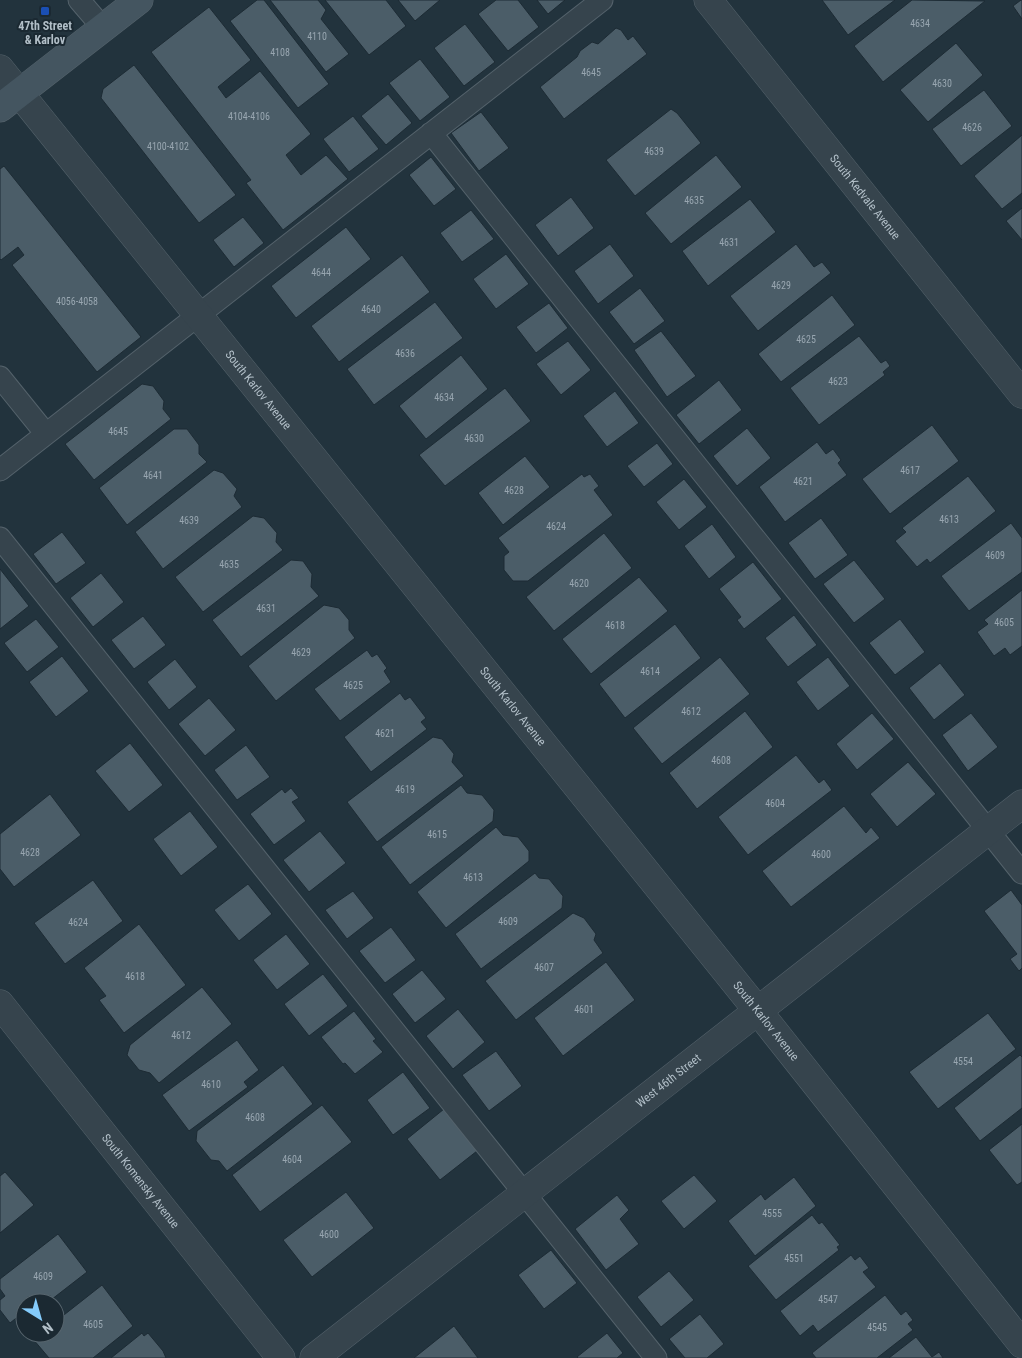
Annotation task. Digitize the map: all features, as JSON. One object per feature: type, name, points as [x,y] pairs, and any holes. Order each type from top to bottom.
[{"type":"main road","points":[[10,101],[139,0]]},
{"type":"street","name":"South Kedvale Avenue","points":[[708,0],[1022,394]]},
{"type":"street","name":"South Karlov Avenue","points":[[0,69],[10,101],[199,315],[758,1011],[1022,1344]]},
{"type":"street","name":"West 46th Street","points":[[314,1358],[1022,804]]},
{"type":"street","name":"South Komensky Avenue","points":[[0,1004],[282,1358]]},
{"type":"lane","points":[[79,0],[103,28]]},
{"type":"lane","points":[[0,470],[602,0]]},
{"type":"lane","points":[[431,133],[1022,873]]},
{"type":"lane","points":[[0,377],[46,434]]},
{"type":"lane","points":[[0,538],[656,1358]]},
{"type":"building","points":[[257,0],[264,0],[329,84],[298,108],[230,21]]},
{"type":"building","points":[[270,0],[318,0],[326,10],[321,19],[349,54],[326,72]]},
{"type":"building","points":[[325,0],[386,0],[406,26],[369,55]]},
{"type":"building","points":[[398,0],[440,0],[415,21]]},
{"type":"building","points":[[496,0],[518,0],[539,27],[508,51],[478,14]]},
{"type":"building","points":[[537,0],[565,0],[548,14]]},
{"type":"building","points":[[822,0],[895,0],[848,35]]},
{"type":"building","points":[[912,0],[985,1],[883,82],[854,46]]},
{"type":"building","points":[[1022,0],[1022,19],[1013,6]]},
{"type":"building","points":[[209,7],[251,60],[218,87],[226,98],[260,71],[311,134],[286,155],[301,175],[326,155],[348,179],[283,230],[246,183],[251,180],[151,52]]},
{"type":"building","points":[[465,24],[495,62],[464,86],[434,48]]},
{"type":"building","points":[[616,28],[621,30],[628,40],[633,36],[647,54],[564,119],[540,87],[577,57],[580,51],[592,42],[598,44]]},
{"type":"building","points":[[956,43],[983,75],[928,122],[900,90]]},
{"type":"building","points":[[420,59],[450,97],[420,121],[389,83]]},
{"type":"building","points":[[134,65],[236,195],[199,223],[101,98],[103,89]]},
{"type":"building","points":[[984,90],[1012,126],[961,166],[932,129]]},
{"type":"building","points":[[388,94],[412,123],[386,145],[361,116]]},
{"type":"building","points":[[671,109],[677,113],[701,143],[635,196],[606,160]]},
{"type":"building","points":[[481,112],[509,148],[479,171],[451,133]]},
{"type":"building","points":[[353,116],[379,149],[349,172],[323,139]]},
{"type":"building","points":[[1022,135],[1022,193],[1002,209],[974,176]]},
{"type":"building","points":[[716,155],[742,187],[671,244],[645,213]]},
{"type":"building","points":[[431,157],[456,189],[434,206],[409,175]]},
{"type":"building","points":[[4,166],[141,337],[97,372],[12,265],[24,255],[18,247],[0,259],[0,169]]},
{"type":"building","points":[[571,197],[594,228],[558,256],[535,225]]},
{"type":"building","points":[[750,199],[776,232],[708,286],[682,251]]},
{"type":"building","points":[[1022,208],[1022,240],[1006,221]]},
{"type":"building","points":[[471,210],[494,239],[462,262],[440,233]]},
{"type":"building","points":[[243,217],[264,243],[234,267],[213,240]]},
{"type":"building","points":[[346,227],[371,259],[296,318],[271,286]]},
{"type":"building","points":[[610,244],[634,276],[598,304],[574,271]]},
{"type":"building","points":[[796,244],[814,267],[822,262],[831,273],[758,331],[730,296]]},
{"type":"building","points":[[506,254],[529,284],[496,309],[473,279]]},
{"type":"building","points":[[402,255],[430,292],[339,362],[311,326]]},
{"type":"building","points":[[640,288],[665,321],[634,344],[609,312]]},
{"type":"building","points":[[832,295],[855,325],[781,382],[758,354]]},
{"type":"building","points":[[435,302],[463,338],[374,405],[347,369]]},
{"type":"building","points":[[549,303],[568,328],[536,353],[516,327]]},
{"type":"building","points":[[661,331],[696,376],[667,397],[634,350]]},
{"type":"building","points":[[859,336],[881,363],[886,360],[890,366],[883,372],[885,375],[819,425],[790,388]]},
{"type":"building","points":[[568,341],[591,370],[561,395],[536,364]]},
{"type":"building","points":[[461,355],[488,389],[426,439],[399,406]]},
{"type":"building","points":[[719,380],[742,410],[699,444],[676,415]]},
{"type":"building","points":[[142,384],[153,386],[164,401],[163,409],[171,419],[94,480],[65,444]]},
{"type":"building","points":[[505,388],[531,421],[445,486],[419,455]]},
{"type":"building","points":[[615,391],[639,423],[607,447],[583,416]]},
{"type":"building","points":[[932,425],[959,461],[890,514],[862,479]]},
{"type":"building","points":[[747,428],[771,458],[737,486],[713,456]]},
{"type":"building","points":[[174,429],[187,429],[199,445],[199,454],[207,462],[127,525],[99,488]]},
{"type":"building","points":[[817,442],[826,454],[833,449],[841,460],[838,463],[847,475],[785,522],[759,487]]},
{"type":"building","points":[[657,443],[673,464],[644,487],[627,466]]},
{"type":"building","points":[[525,456],[550,487],[503,525],[478,493]]},
{"type":"building","points":[[214,470],[223,473],[237,489],[234,496],[242,507],[163,569],[135,532]]},
{"type":"building","points":[[582,474],[584,477],[590,474],[599,486],[594,490],[613,515],[528,581],[513,581],[504,570],[504,556],[509,552],[498,538]]},
{"type":"building","points":[[968,476],[996,511],[930,563],[927,559],[917,567],[895,541],[906,532],[902,528]]},
{"type":"building","points":[[684,479],[707,507],[679,530],[656,502]]},
{"type":"building","points":[[253,516],[264,518],[277,533],[276,542],[283,550],[203,612],[175,577]]},
{"type":"building","points":[[821,518],[848,555],[815,579],[788,543]]},
{"type":"building","points":[[1011,523],[1022,538],[1022,572],[969,611],[941,576]]},
{"type":"building","points":[[712,524],[736,557],[709,579],[684,546]]},
{"type":"building","points":[[62,532],[86,563],[56,584],[33,554]]},
{"type":"building","points":[[604,533],[632,568],[554,631],[526,597]]},
{"type":"building","points":[[291,560],[303,561],[312,574],[311,587],[319,596],[241,657],[212,620]]},
{"type":"building","points":[[854,560],[885,599],[854,623],[823,584]]},
{"type":"building","points":[[753,562],[782,599],[744,629],[737,620],[741,617],[719,589]]},
{"type":"building","points":[[0,569],[29,606],[0,629]]},
{"type":"building","points":[[101,573],[124,602],[93,627],[70,598]]},
{"type":"building","points":[[639,577],[668,611],[591,674],[562,639]]},
{"type":"building","points":[[1022,590],[1022,646],[1010,655],[1005,648],[994,656],[977,632],[988,624],[984,620]]},
{"type":"building","points":[[324,605],[339,608],[349,620],[349,630],[355,638],[276,701],[248,666]]},
{"type":"building","points":[[794,615],[817,645],[788,667],[765,638]]},
{"type":"building","points":[[143,616],[166,645],[134,669],[111,640]]},
{"type":"building","points":[[36,619],[59,647],[27,672],[4,643]]},
{"type":"building","points":[[900,619],[925,652],[895,675],[869,643]]},
{"type":"building","points":[[675,624],[701,658],[625,718],[599,684]]},
{"type":"building","points":[[367,650],[372,657],[377,654],[387,668],[384,671],[391,682],[340,721],[314,689]]},
{"type":"building","points":[[62,656],[89,691],[56,717],[29,682]]},
{"type":"building","points":[[720,657],[750,694],[662,764],[633,728]]},
{"type":"building","points":[[828,657],[850,686],[818,711],[796,682]]},
{"type":"building","points":[[175,659],[197,687],[169,710],[147,682]]},
{"type":"building","points":[[940,663],[965,695],[934,720],[909,688]]},
{"type":"building","points":[[400,693],[405,700],[410,697],[426,718],[421,722],[427,729],[371,772],[344,737]]},
{"type":"building","points":[[209,698],[236,730],[205,756],[178,724]]},
{"type":"building","points":[[745,711],[773,747],[697,809],[669,773]]},
{"type":"building","points":[[872,713],[894,739],[857,770],[836,744]]},
{"type":"building","points":[[971,713],[998,747],[968,771],[942,735]]},
{"type":"building","points":[[433,737],[442,739],[454,754],[452,762],[464,776],[377,842],[347,802]]},
{"type":"building","points":[[130,743],[163,785],[129,812],[95,771]]},
{"type":"building","points":[[246,745],[270,777],[237,800],[214,770]]},
{"type":"building","points":[[796,755],[819,783],[824,779],[832,790],[748,855],[718,817]]},
{"type":"building","points":[[908,762],[936,794],[897,827],[870,794]]},
{"type":"building","points":[[461,785],[467,793],[482,795],[494,810],[493,821],[410,885],[381,847]]},
{"type":"building","points":[[291,788],[299,798],[292,802],[306,821],[274,845],[250,814],[282,789],[285,793]]},
{"type":"building","points":[[50,794],[81,835],[14,887],[0,869],[0,834]]},
{"type":"building","points":[[844,806],[866,833],[871,827],[880,838],[791,907],[762,871]]},
{"type":"building","points":[[190,811],[218,847],[181,876],[153,839]]},
{"type":"building","points":[[496,827],[503,835],[518,837],[529,851],[529,861],[446,928],[417,892]]},
{"type":"building","points":[[320,831],[346,863],[309,892],[283,860]]},
{"type":"building","points":[[535,873],[539,878],[549,879],[563,896],[562,908],[481,969],[455,934]]},
{"type":"building","points":[[93,880],[123,921],[65,964],[34,923]]},
{"type":"building","points":[[248,884],[272,914],[239,941],[214,910]]},
{"type":"building","points":[[1011,890],[1022,905],[1022,968],[1019,971],[1010,959],[1017,954],[984,911]]},
{"type":"building","points":[[353,891],[374,918],[347,939],[325,910]]},
{"type":"building","points":[[573,913],[584,918],[596,934],[594,940],[603,953],[516,1020],[485,981]]},
{"type":"building","points":[[139,924],[186,985],[124,1033],[99,1000],[106,996],[84,968]]},
{"type":"building","points":[[391,927],[416,960],[385,983],[359,951]]},
{"type":"building","points":[[286,934],[310,964],[277,990],[253,960]]},
{"type":"building","points":[[606,962],[635,1000],[563,1056],[534,1018]]},
{"type":"building","points":[[422,970],[446,999],[415,1023],[392,994]]},
{"type":"building","points":[[323,974],[348,1006],[309,1036],[284,1004]]},
{"type":"building","points":[[202,987],[232,1024],[159,1083],[150,1073],[139,1070],[127,1055],[130,1045]]},
{"type":"building","points":[[458,1009],[485,1042],[453,1069],[426,1036]]},
{"type":"building","points":[[354,1011],[376,1039],[373,1041],[383,1052],[355,1074],[345,1063],[343,1064],[321,1037]]},
{"type":"building","points":[[988,1013],[1016,1049],[938,1109],[909,1072]]},
{"type":"building","points":[[237,1040],[259,1070],[244,1082],[248,1087],[189,1131],[162,1095]]},
{"type":"building","points":[[496,1051],[522,1086],[489,1111],[462,1075]]},
{"type":"building","points":[[1020,1055],[1022,1057],[1022,1108],[980,1141],[954,1108]]},
{"type":"building","points":[[283,1065],[313,1104],[227,1171],[219,1161],[211,1160],[196,1141],[197,1131]]},
{"type":"building","points":[[403,1072],[430,1108],[393,1135],[367,1100]]},
{"type":"building","points":[[322,1105],[352,1142],[260,1212],[232,1175]]},
{"type":"building","points":[[444,1109],[477,1151],[440,1180],[407,1139]]},
{"type":"building","points":[[1022,1124],[1022,1182],[1017,1185],[989,1150]]},
{"type":"building","points":[[5,1172],[34,1205],[0,1233],[0,1176]]},
{"type":"building","points":[[694,1175],[717,1201],[684,1229],[661,1201]]},
{"type":"building","points":[[794,1177],[816,1206],[755,1256],[728,1221],[761,1194],[765,1200]]},
{"type":"building","points":[[346,1192],[374,1228],[312,1277],[283,1240]]},
{"type":"building","points":[[617,1195],[629,1210],[620,1219],[639,1244],[606,1270],[575,1229]]},
{"type":"building","points":[[812,1215],[819,1224],[822,1222],[840,1245],[837,1247],[839,1250],[776,1300],[748,1266]]},
{"type":"building","points":[[58,1234],[87,1272],[60,1293],[15,1293],[15,1319],[10,1323],[0,1310],[0,1300],[5,1296],[0,1289],[0,1279]]},
{"type":"building","points":[[551,1250],[577,1283],[544,1309],[518,1275]]},
{"type":"building","points":[[851,1255],[855,1260],[860,1256],[869,1268],[863,1272],[876,1287],[818,1332],[813,1325],[800,1336],[780,1311]]},
{"type":"building","points":[[669,1271],[694,1300],[661,1327],[637,1297]]},
{"type":"building","points":[[102,1285],[133,1326],[93,1358],[49,1358],[36,1343],[65,1343],[65,1314]]},
{"type":"building","points":[[885,1295],[901,1315],[906,1311],[913,1320],[908,1324],[913,1330],[877,1358],[816,1358],[812,1353]]},
{"type":"building","points":[[700,1314],[724,1344],[707,1358],[685,1358],[669,1339]]},
{"type":"building","points":[[454,1326],[478,1358],[414,1358]]},
{"type":"building","points":[[142,1333],[144,1336],[148,1333],[163,1351],[166,1358],[111,1358]]},
{"type":"building","points":[[607,1333],[623,1353],[617,1358],[577,1357]]},
{"type":"building","points":[[916,1337],[932,1357],[939,1352],[943,1358],[889,1358]]},
{"type":"place","name":"47th Street & Karlov","points":[[45,11]]}]
